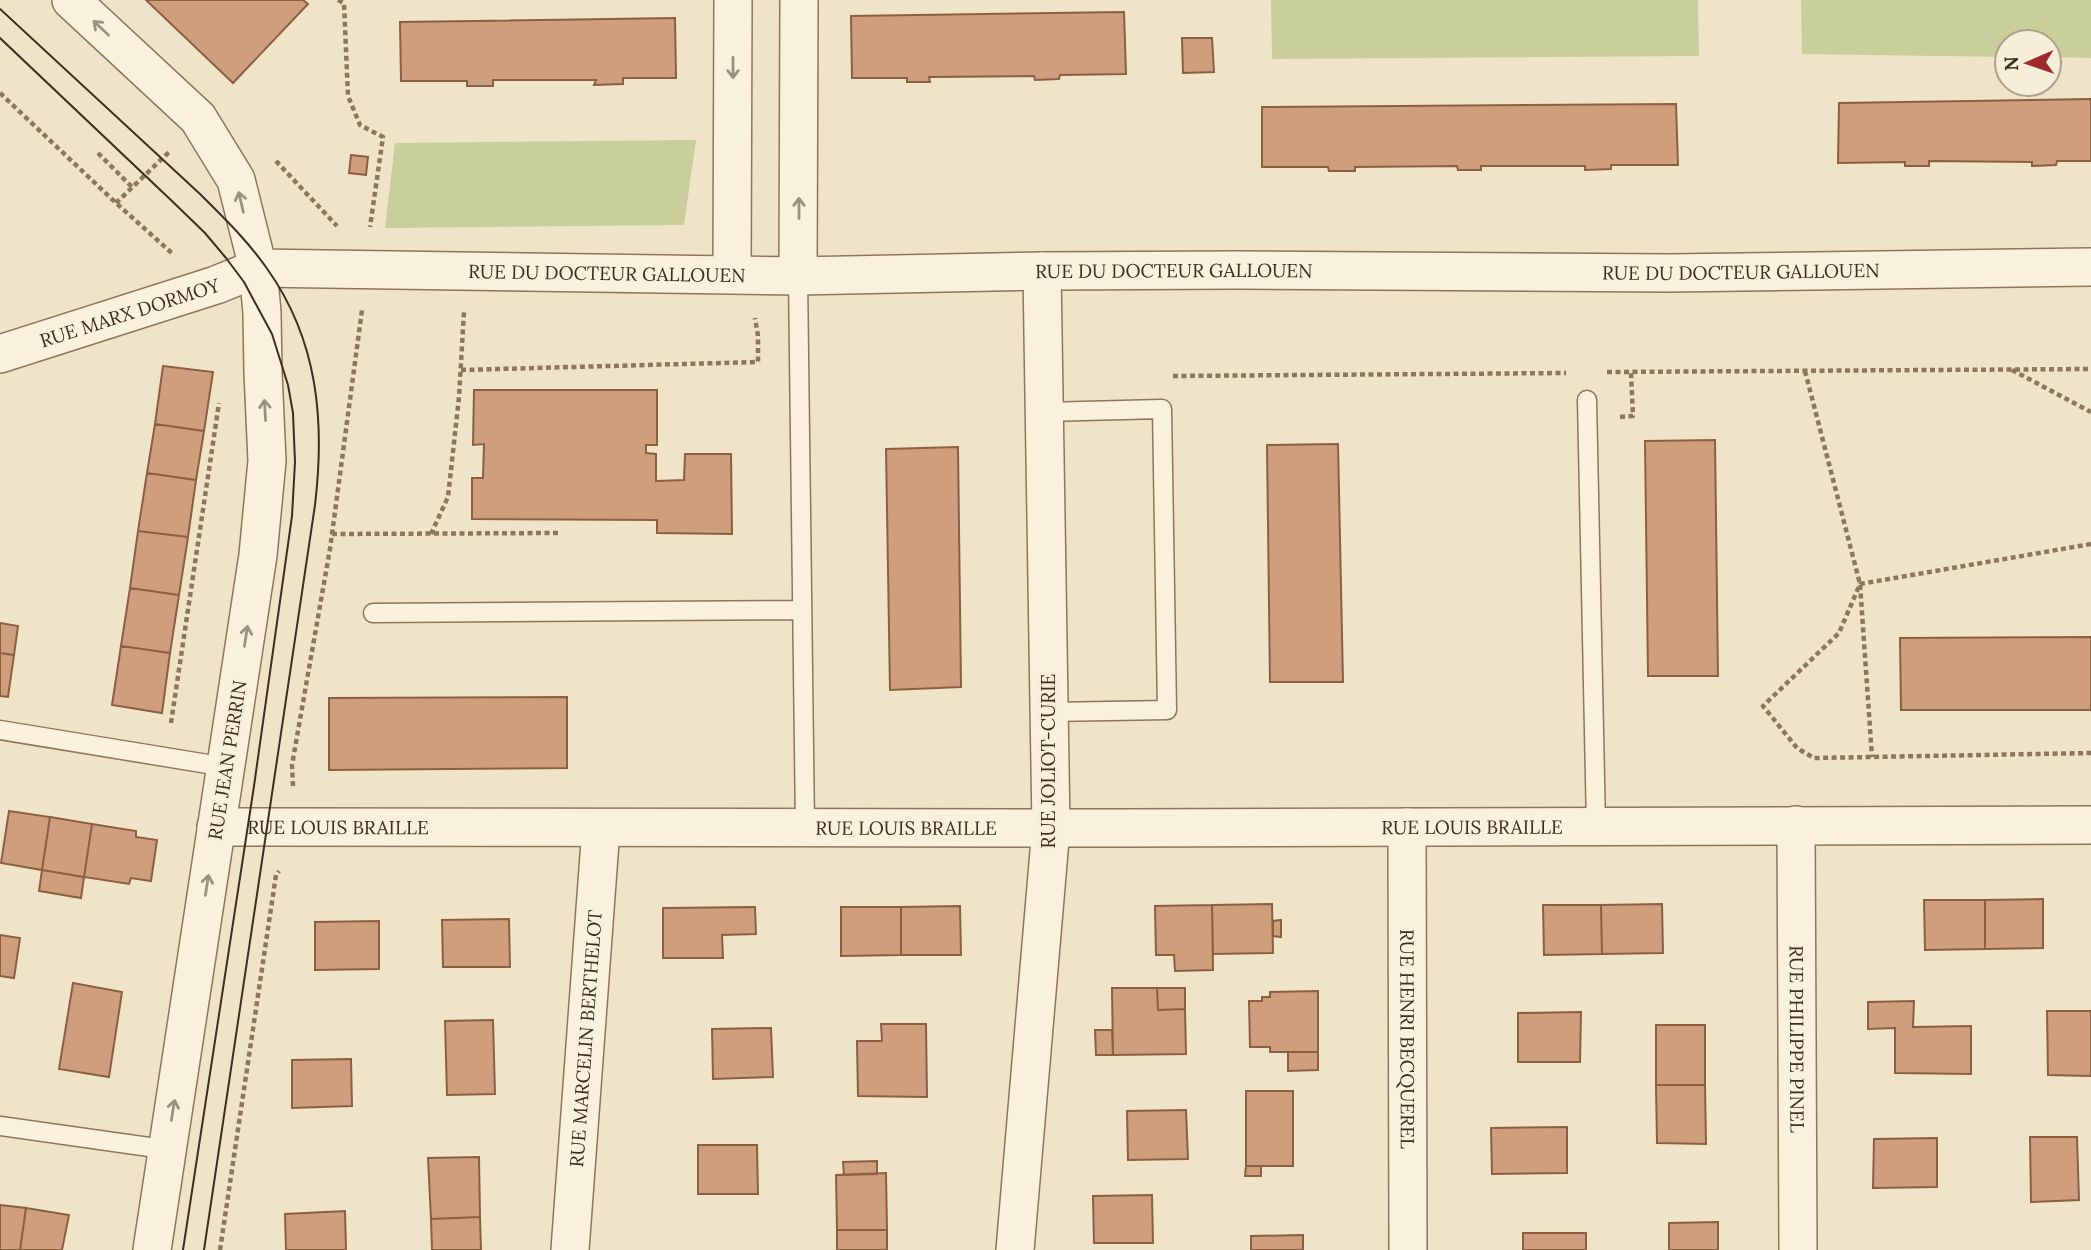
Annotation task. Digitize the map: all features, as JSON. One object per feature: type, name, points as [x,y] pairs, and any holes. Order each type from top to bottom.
[{"type":"street","name":"RUE JEAN PERRIN","points":[[71,0],[198,118],[236,180],[257,268],[262,313],[267,461],[258,555],[152,1250]]},
{"type":"street","points":[[732,274],[733,0]]},
{"type":"street","points":[[798,276],[799,0]]},
{"type":"street","name":"RUE DU DOCTEUR GALLOUEN","points":[[257,268],[798,276],[1042,271],[1669,273],[2091,267]]},
{"type":"street","name":"RUE MARX DORMOY","points":[[0,354],[216,285],[257,268]]},
{"type":"street","name":"RUE JOLIOT-CURIE","points":[[1015,1250],[1051,828],[1042,271]]},
{"type":"street","name":"RUE PHILIPPE PINEL","points":[[1796,825],[1798,1250]]},
{"type":"street","name":"RUE LOUIS BRAILLE","points":[[216,827],[2091,825]]},
{"type":"street","name":"RUE HENRI BECQUEREL","points":[[1407,827],[1408,1250]]},
{"type":"street","name":"RUE MARCELIN BERTHELOT","points":[[570,1250],[601,828]]},
{"type":"lane","points":[[798,276],[805,828]]},
{"type":"lane","points":[[1587,400],[1595,826]]},
{"type":"lane","points":[[1044,412],[1162,410],[1167,710],[1049,712]]},
{"type":"lane","points":[[373,613],[802,610]]},
{"type":"lane","points":[[0,730],[226,767]]},
{"type":"lane","points":[[0,1126],[149,1147],[167,1152]]},
{"type":"path","points":[[220,1250],[276,874],[288,860],[293,828],[292,765],[331,534],[383,137],[360,125],[348,96],[344,4],[338,0]]},
{"type":"path","points":[[0,93],[116,203],[182,261],[196,290]]},
{"type":"path","points":[[97,152],[133,188]]},
{"type":"path","points":[[269,154],[340,230]]},
{"type":"path","points":[[431,534],[448,497],[461,370],[463,312],[477,312]]},
{"type":"path","points":[[461,370],[758,362],[755,315]]},
{"type":"path","points":[[1603,372],[2091,369]]},
{"type":"path","points":[[2012,370],[2091,412]]},
{"type":"path","points":[[1805,371],[1860,584],[1871,757]]},
{"type":"path","points":[[1162,410],[1172,376],[1576,373]]},
{"type":"path","points":[[331,534],[560,533]]},
{"type":"path","points":[[1860,584],[2091,544]]},
{"type":"path","points":[[1860,584],[1839,633],[1763,706],[1797,748],[1814,758],[2091,754]]},
{"type":"green space","points":[[1271,0],[1698,0],[1699,56],[1272,59]]},
{"type":"green space","points":[[1801,0],[2091,0],[2091,58],[2063,57],[2063,28],[1993,28],[1993,57],[1802,54]]},
{"type":"green space","points":[[696,140],[684,225],[385,228],[395,143]]},
{"type":"building","points":[[146,0],[303,0],[308,4],[233,83]]},
{"type":"building","points":[[1124,12],[1126,74],[1060,75],[1059,79],[1035,80],[1034,76],[929,77],[930,82],[907,82],[907,78],[852,78],[851,16]]},
{"type":"building","points":[[675,18],[676,78],[623,78],[623,84],[594,85],[596,80],[493,80],[493,86],[467,86],[467,81],[401,81],[400,22]]},
{"type":"building","points":[[1182,38],[1212,38],[1214,72],[1183,73]]},
{"type":"building","points":[[2091,99],[2091,161],[2057,161],[2056,165],[2032,166],[2032,162],[1929,161],[1929,166],[1905,166],[1905,162],[1838,163],[1839,103]]},
{"type":"building","points":[[1676,104],[1678,165],[1611,165],[1611,169],[1585,170],[1585,166],[1481,166],[1481,170],[1458,170],[1457,166],[1355,167],[1355,171],[1329,171],[1328,167],[1262,167],[1262,107]]},
{"type":"building","points":[[351,155],[368,157],[366,175],[349,173]]},
{"type":"building","points":[[163,366],[213,372],[204,431],[155,424]]},
{"type":"building","points":[[474,390],[657,390],[657,445],[646,445],[646,453],[656,454],[656,481],[684,480],[685,454],[731,454],[732,534],[657,533],[657,520],[472,519],[472,478],[483,478],[484,444],[473,445]]},
{"type":"building","points":[[155,424],[204,431],[196,480],[147,473]]},
{"type":"building","points":[[1715,440],[1718,676],[1648,676],[1645,441]]},
{"type":"building","points":[[1338,444],[1343,682],[1270,682],[1267,445]]},
{"type":"building","points":[[958,447],[961,687],[890,690],[886,449]]},
{"type":"building","points":[[147,473],[196,480],[188,537],[138,531]]},
{"type":"building","points":[[138,531],[188,537],[179,595],[130,588]]},
{"type":"building","points":[[130,588],[179,595],[170,653],[121,646]]},
{"type":"building","points":[[0,623],[18,626],[14,655],[0,653]]},
{"type":"building","points":[[2091,637],[2091,710],[1901,710],[1900,638]]},
{"type":"building","points":[[121,646],[170,653],[162,713],[112,705]]},
{"type":"building","points":[[0,653],[14,655],[8,697],[0,696]]},
{"type":"building","points":[[567,697],[567,768],[329,770],[329,698]]},
{"type":"building","points":[[9,811],[50,817],[42,870],[1,863]]},
{"type":"building","points":[[50,817],[92,824],[84,877],[42,870]]},
{"type":"building","points":[[92,824],[136,831],[136,837],[157,840],[151,881],[131,878],[129,884],[84,877]]},
{"type":"building","points":[[42,870],[84,877],[81,898],[39,891]]},
{"type":"building","points":[[2043,899],[2043,948],[1985,949],[1985,900]]},
{"type":"building","points":[[1924,900],[1985,900],[1985,949],[1925,950]]},
{"type":"building","points":[[1272,904],[1273,953],[1213,954],[1212,905]]},
{"type":"building","points":[[1662,904],[1663,953],[1602,954],[1601,905]]},
{"type":"building","points":[[1212,905],[1213,970],[1175,971],[1174,955],[1156,955],[1155,906]]},
{"type":"building","points":[[1543,905],[1601,905],[1602,954],[1544,955]]},
{"type":"building","points":[[960,906],[961,955],[901,955],[901,907]]},
{"type":"building","points":[[755,907],[756,934],[722,935],[723,958],[663,958],[663,908]]},
{"type":"building","points":[[841,907],[901,907],[901,955],[841,956]]},
{"type":"building","points":[[509,919],[510,967],[443,967],[442,920]]},
{"type":"building","points":[[1281,920],[1281,937],[1273,936],[1273,921]]},
{"type":"building","points":[[379,921],[379,969],[315,970],[315,922]]},
{"type":"building","points":[[0,935],[20,938],[14,978],[0,976]]},
{"type":"building","points":[[73,983],[122,992],[109,1077],[59,1069]]},
{"type":"building","points":[[1112,988],[1157,988],[1158,1010],[1185,1009],[1186,1054],[1113,1055]]},
{"type":"building","points":[[1157,988],[1185,988],[1185,1009],[1158,1010]]},
{"type":"building","points":[[1318,991],[1318,1052],[1270,1052],[1270,1047],[1250,1047],[1249,1001],[1262,1001],[1262,997],[1270,997],[1270,992]]},
{"type":"building","points":[[1914,1001],[1913,1027],[1971,1026],[1971,1074],[1895,1073],[1895,1028],[1868,1029],[1868,1002]]},
{"type":"building","points":[[2047,1011],[2091,1011],[2091,1076],[2048,1075]]},
{"type":"building","points":[[1581,1012],[1580,1062],[1518,1062],[1518,1013]]},
{"type":"building","points":[[493,1020],[495,1094],[447,1095],[445,1021]]},
{"type":"building","points":[[881,1024],[926,1024],[927,1097],[858,1096],[857,1041],[882,1041]]},
{"type":"building","points":[[1656,1025],[1705,1025],[1705,1085],[1656,1085]]},
{"type":"building","points":[[771,1028],[773,1077],[713,1079],[712,1029]]},
{"type":"building","points":[[1095,1030],[1112,1030],[1113,1055],[1096,1055]]},
{"type":"building","points":[[1288,1052],[1318,1052],[1318,1070],[1288,1071]]},
{"type":"building","points":[[351,1059],[352,1106],[292,1108],[292,1060]]},
{"type":"building","points":[[1656,1085],[1705,1085],[1706,1144],[1657,1143]]},
{"type":"building","points":[[1246,1091],[1293,1091],[1293,1166],[1246,1166]]},
{"type":"building","points":[[1186,1110],[1188,1159],[1128,1160],[1127,1111]]},
{"type":"building","points":[[1567,1127],[1567,1173],[1492,1174],[1491,1128]]},
{"type":"building","points":[[2030,1137],[2077,1137],[2079,1200],[2031,1202]]},
{"type":"building","points":[[1937,1138],[1937,1187],[1873,1188],[1874,1139]]},
{"type":"building","points":[[698,1145],[757,1145],[758,1194],[698,1194]]},
{"type":"building","points":[[479,1157],[480,1217],[431,1219],[428,1158]]},
{"type":"building","points":[[877,1161],[877,1174],[844,1175],[843,1162]]},
{"type":"building","points":[[1246,1166],[1261,1166],[1261,1176],[1245,1176]]},
{"type":"building","points":[[886,1173],[887,1230],[837,1230],[836,1175]]},
{"type":"building","points":[[1152,1195],[1153,1243],[1094,1243],[1093,1196]]},
{"type":"building","points":[[0,1205],[26,1208],[20,1250],[0,1250]]},
{"type":"building","points":[[26,1208],[69,1215],[62,1250],[20,1250]]},
{"type":"building","points":[[345,1211],[346,1250],[286,1250],[285,1214]]},
{"type":"building","points":[[480,1217],[481,1250],[432,1250],[431,1219]]},
{"type":"building","points":[[1718,1222],[1718,1250],[1669,1250],[1669,1223]]},
{"type":"building","points":[[837,1230],[887,1230],[887,1250],[837,1250]]},
{"type":"building","points":[[1523,1233],[1586,1233],[1586,1250],[1523,1250]]},
{"type":"building","points":[[1303,1235],[1303,1250],[1251,1250],[1251,1236]]},
{"type":"tram line","points":[[0,9],[200,194],[252,249],[285,297],[298,325],[314,383],[319,443],[315,505],[204,1250]]},
{"type":"tram line","points":[[0,38],[205,233],[226,258],[244,282],[272,334],[288,385],[293,413],[295,462],[292,516],[183,1250]]}]
